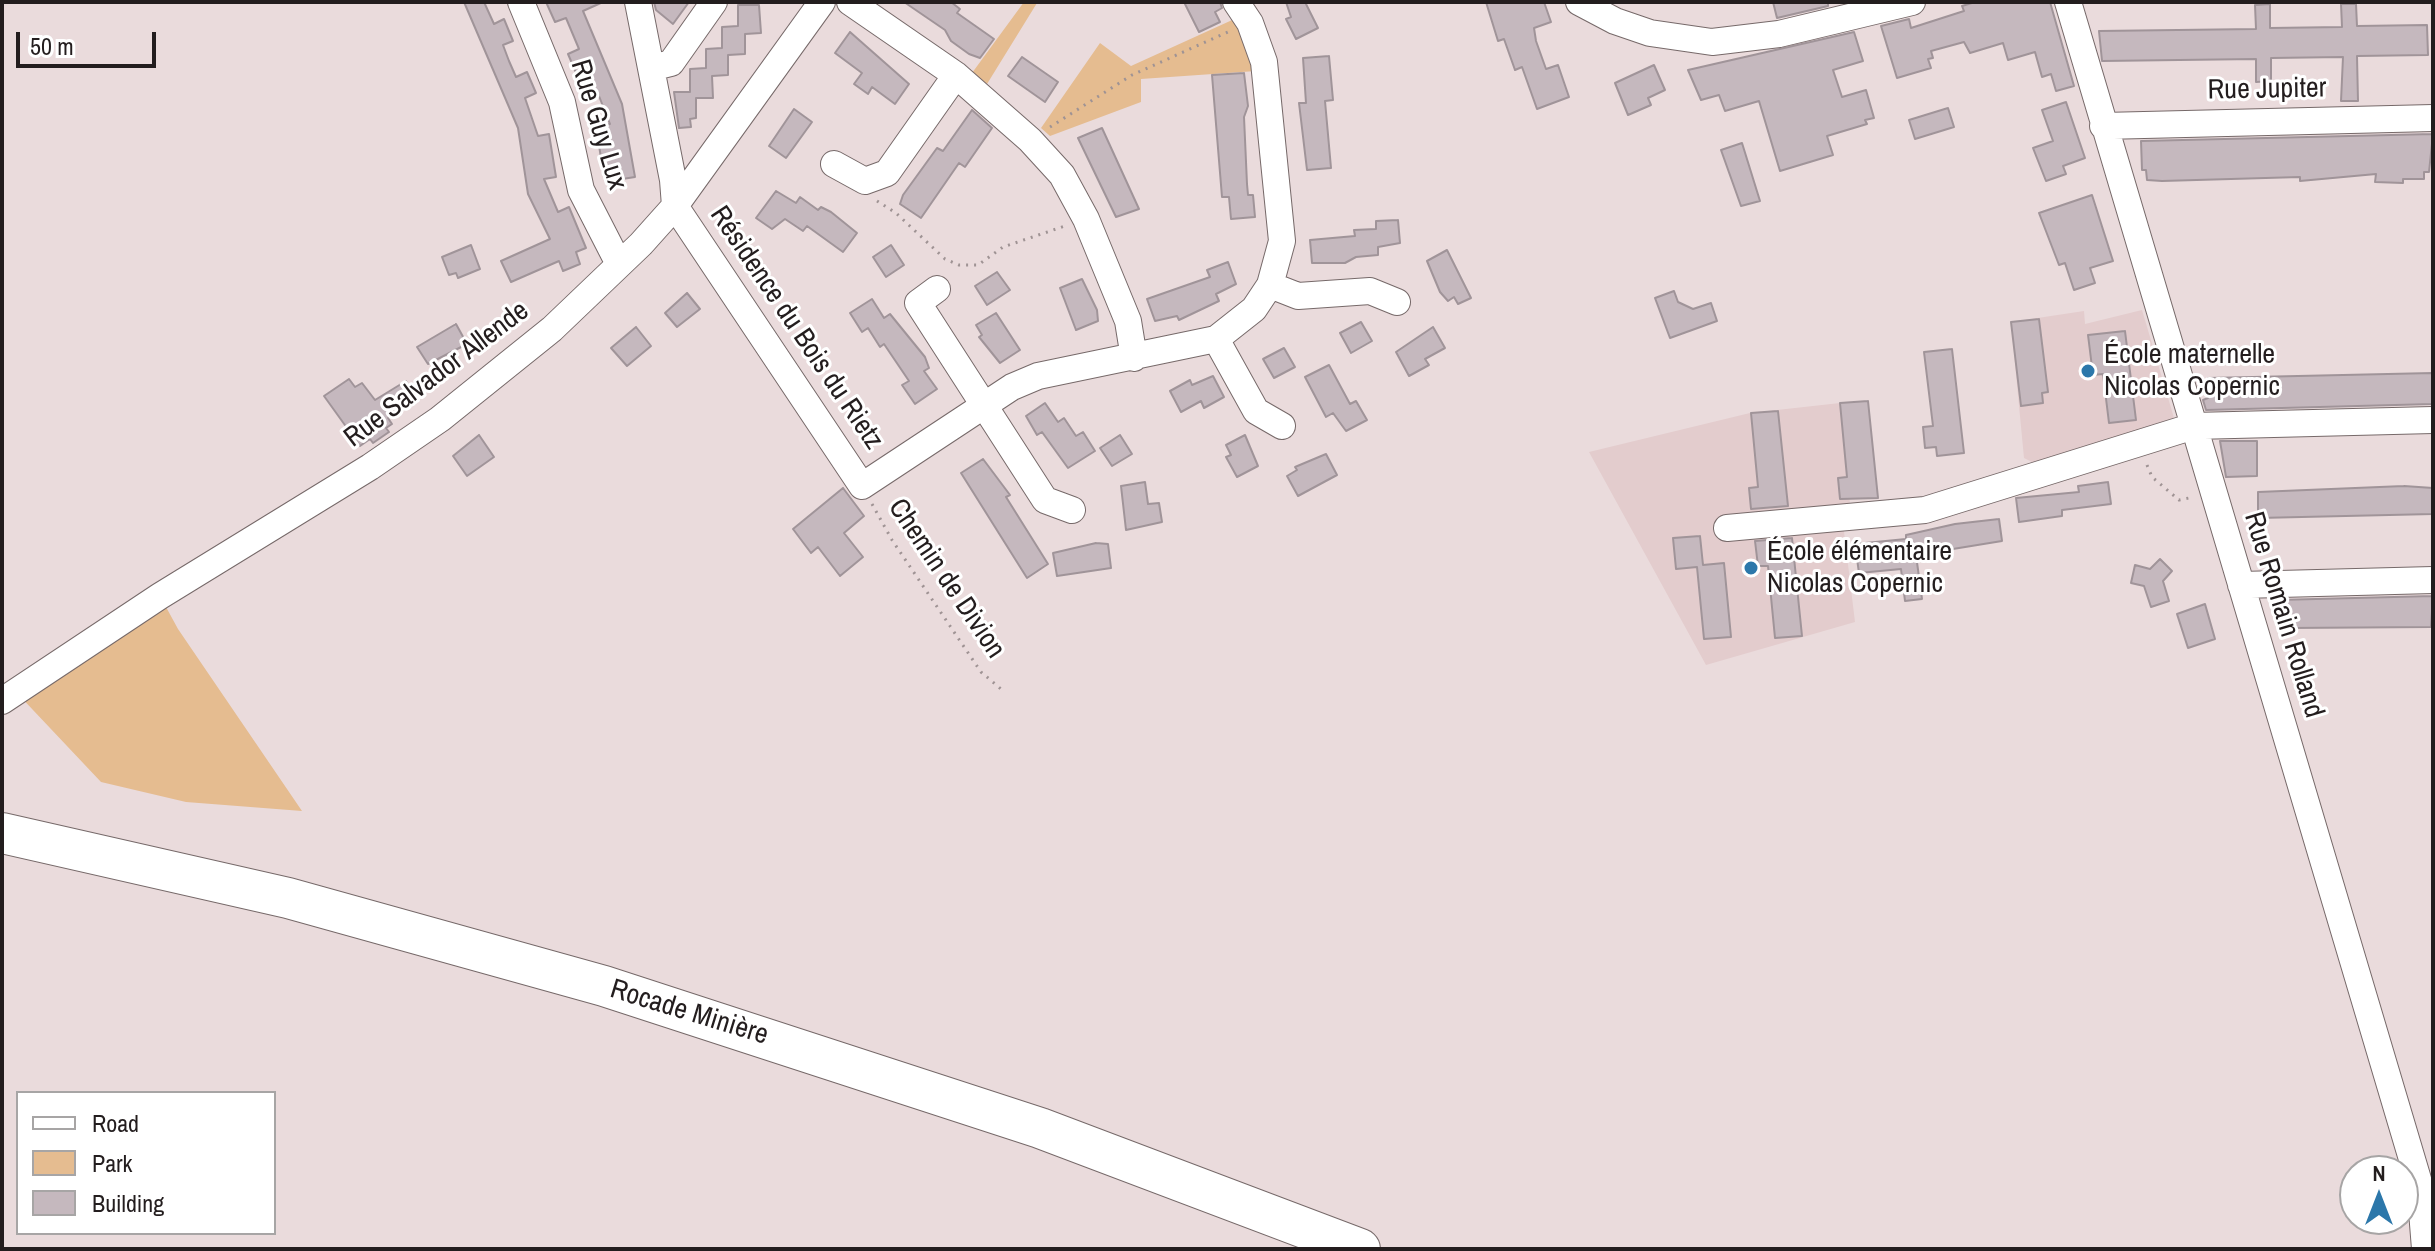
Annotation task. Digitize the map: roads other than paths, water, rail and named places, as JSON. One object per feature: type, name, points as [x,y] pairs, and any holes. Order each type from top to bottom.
[{"type":"highway","name":"Rocade Minière","points":[[2,833],[288,898],[604,986],[1040,1128],[1360,1249]]},
{"type":"highway","name":"Rocade Minière","points":[[2,848],[217,898],[644,1017],[1031,1144],[1310,1249]]},
{"type":"street","name":"Rue Guy Lux","points":[[521,2],[562,102],[581,190],[619,264]]},
{"type":"street","points":[[638,2],[675,206]]},
{"type":"street","points":[[651,68],[671,63],[714,2]]},
{"type":"street","name":"Rue Salvador Allende","points":[[2,701],[440,419],[552,329],[675,206],[822,2]]},
{"type":"street","points":[[850,2],[956,75],[1030,140],[1062,175],[1086,219],[1128,321],[1134,358]]},
{"type":"street","points":[[1579,2],[1615,21],[1650,33],[1712,42],[1779,34],[1912,2]]},
{"type":"street","name":"Rue Romain Rolland","points":[[2068,2],[2420,1186],[2425,1249]]},
{"type":"street","name":"Résidence du Bois du Rietz","points":[[675,206],[862,486],[982,406],[1038,376],[1216,339],[1254,309],[1270,285],[1282,241],[1264,62],[1243,12]]},
{"type":"street","points":[[834,164],[865,181],[887,173],[956,75]]},
{"type":"street","name":"Rue Jupiter","points":[[2103,126],[2433,118]]},
{"type":"street","points":[[1270,285],[1298,296],[1370,291],[1397,302]]},
{"type":"street","points":[[937,289],[918,303],[1045,500],[1072,510]]},
{"type":"street","points":[[1216,339],[1256,411],[1282,426]]},
{"type":"street","points":[[1727,528],[1925,510],[2194,426],[2433,420]]},
{"type":"street","points":[[2241,585],[2433,580]]},
{"type":"place","name":"École maternelle Nicolas Copernic","points":[[2088,371]]},
{"type":"place","name":"École élémentaire Nicolas Copernic","points":[[1751,568]]}]
